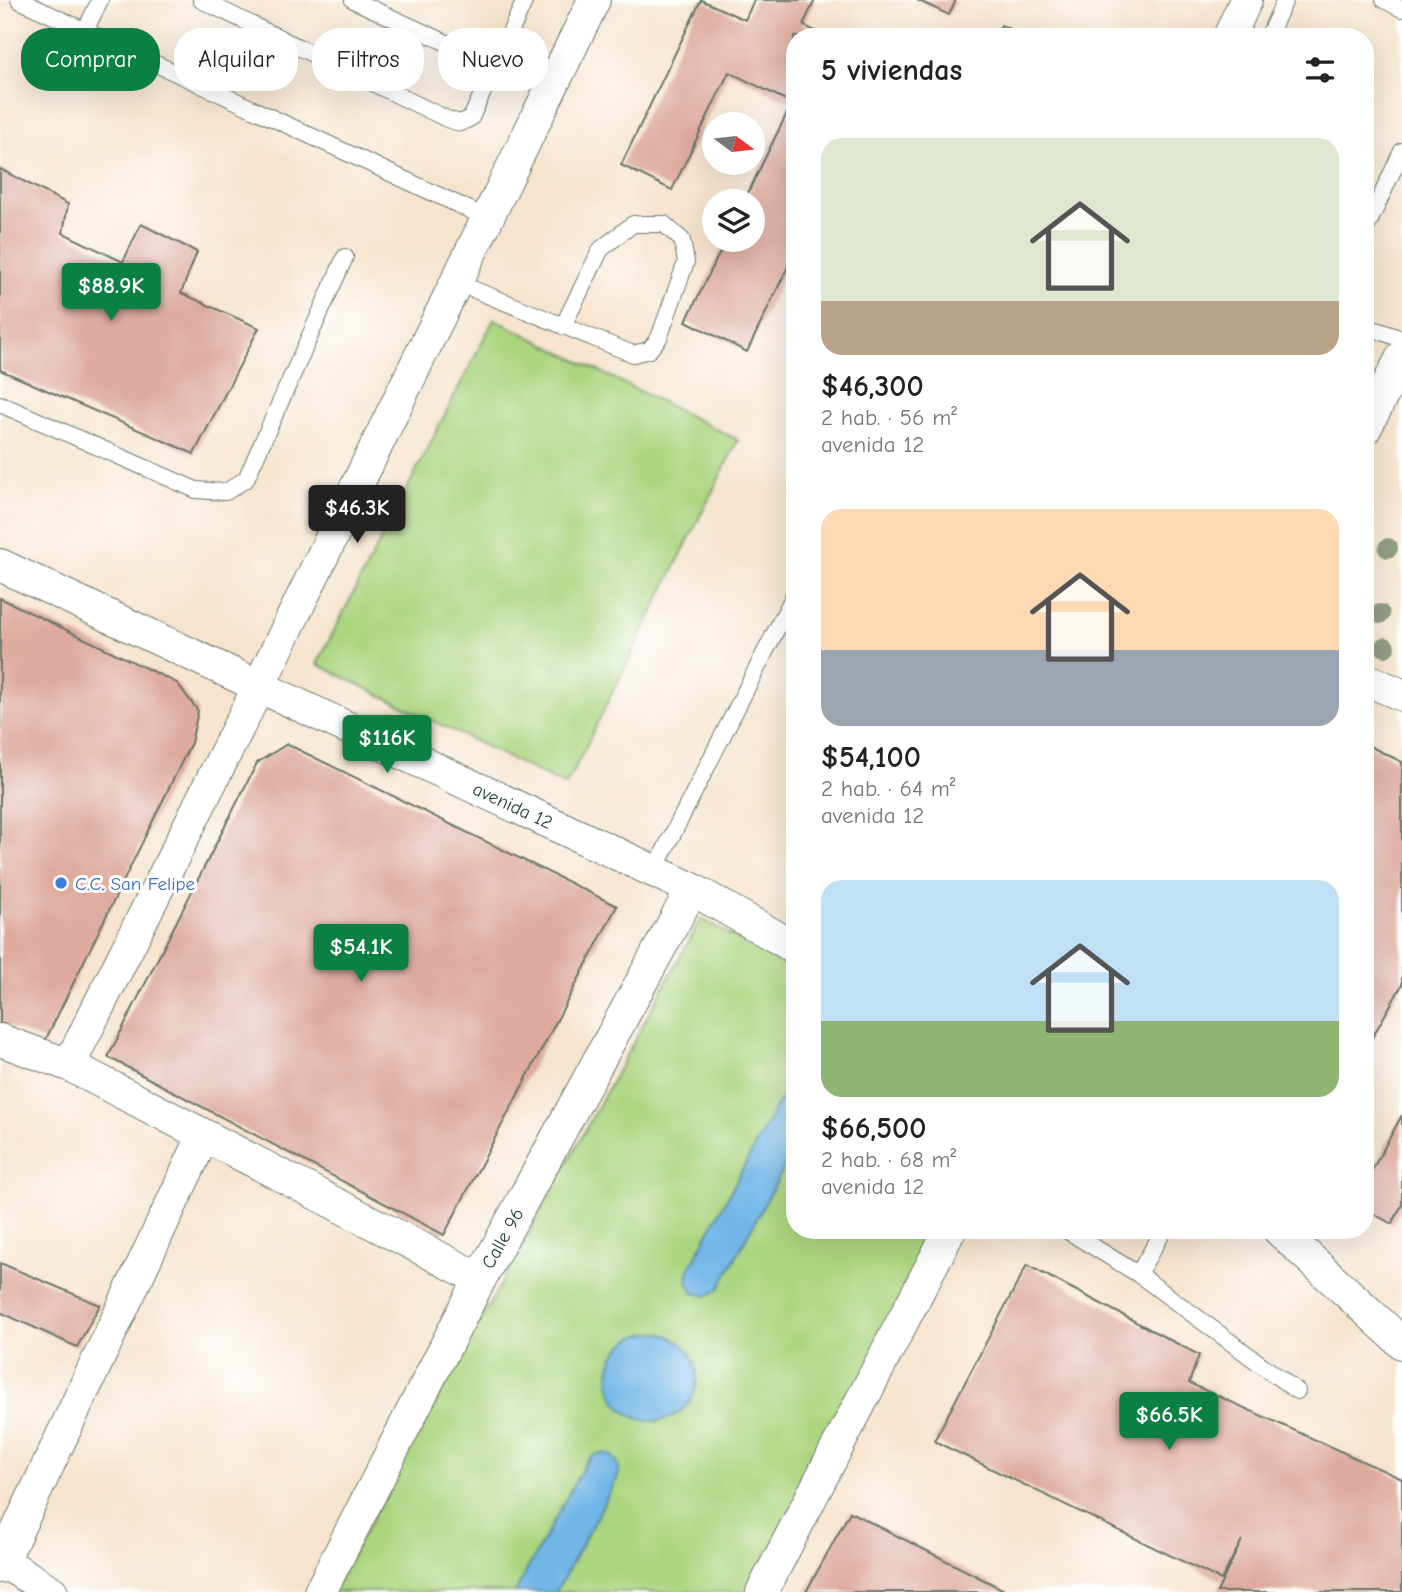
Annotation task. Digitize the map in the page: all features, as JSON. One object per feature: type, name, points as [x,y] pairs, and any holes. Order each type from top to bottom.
[{"type":"street","points":[[69,1065],[259,686],[594,0]]},
{"type":"street","points":[[1213,28],[1226,0]]},
{"type":"street","points":[[1233,28],[1246,0]]},
{"type":"street","points":[[1374,411],[1402,357]]},
{"type":"street","name":"avenida 12","points":[[0,565],[692,889],[786,942]]},
{"type":"street","points":[[1374,683],[1402,695]]},
{"type":"street","name":"Calle 96","points":[[320,1592],[480,1279],[692,889]]},
{"type":"street","points":[[0,1040],[69,1065],[480,1279]]},
{"type":"street","points":[[52,1592],[1,1563],[204,1135]]},
{"type":"street","points":[[762,1592],[945,1239]]},
{"type":"street","points":[[1289,1239],[1402,1343]]},
{"type":"lane","points":[[19,0],[79,28]]},
{"type":"lane","points":[[86,28],[100,0]]},
{"type":"lane","points":[[201,0],[447,119],[460,123],[471,118],[483,91]]},
{"type":"lane","points":[[352,0],[438,39]]},
{"type":"lane","points":[[512,28],[525,0]]},
{"type":"lane","points":[[1272,28],[1285,0]]},
{"type":"lane","points":[[1384,0],[1402,9]]},
{"type":"lane","points":[[160,66],[487,218]]},
{"type":"lane","points":[[1374,212],[1402,151]]},
{"type":"lane","points":[[455,282],[563,326],[633,354],[649,350],[659,338],[686,262],[682,240],[664,224],[633,224],[601,249],[563,326]]},
{"type":"lane","points":[[0,404],[196,490],[226,492],[246,479],[345,257]]},
{"type":"lane","points":[[1374,329],[1402,339]]},
{"type":"lane","points":[[654,871],[786,611]]},
{"type":"lane","points":[[1081,1239],[1138,1274],[1297,1391]]},
{"type":"lane","points":[[1138,1274],[1159,1239]]},
{"type":"green space","points":[[494,319],[738,440],[566,786],[317,664]]},
{"type":"green space","points":[[701,919],[786,966],[786,1239],[937,1239],[748,1592],[332,1592]]},
{"type":"water","points":[[786,1095],[786,1164],[719,1289],[707,1296],[694,1293],[687,1281],[689,1269],[779,1101]]},
{"type":"water","points":[[653,1333],[670,1337],[684,1346],[693,1360],[697,1377],[693,1394],[684,1408],[670,1417],[653,1421],[636,1417],[622,1408],[613,1394],[609,1377],[613,1360],[622,1346],[636,1337]]},
{"type":"water","points":[[605,1453],[617,1462],[618,1477],[556,1592],[515,1592],[586,1462],[594,1455]]},
{"type":"building","points":[[701,0],[745,20],[754,0],[815,0],[803,25],[809,28],[786,28],[786,100],[729,72],[710,112],[702,112],[702,128],[672,190],[621,165]]},
{"type":"building","points":[[917,0],[956,0],[949,15]]},
{"type":"building","points":[[786,115],[786,271],[747,352],[686,321],[720,252],[765,252],[765,189],[750,189],[757,175],[765,175],[765,158]]},
{"type":"building","points":[[0,169],[68,204],[63,233],[123,262],[141,224],[197,252],[181,293],[259,328],[194,454],[0,370]]},
{"type":"building","name":"C.C. San Felipe","points":[[0,598],[177,683],[198,711],[191,743],[45,1041],[0,1023]]},
{"type":"building","points":[[287,744],[617,906],[444,1235],[108,1057],[257,763]]},
{"type":"building","points":[[1374,748],[1402,762],[1402,985],[1374,1034]]},
{"type":"building","points":[[1402,1115],[1402,1205],[1392,1224],[1374,1214],[1374,1166]]},
{"type":"building","points":[[0,1263],[100,1305],[77,1347],[0,1312]]},
{"type":"building","points":[[1027,1265],[1199,1355],[1189,1383],[1402,1479],[1402,1592],[1217,1592],[1242,1540],[1221,1580],[934,1441]]},
{"type":"building","points":[[850,1512],[1008,1592],[806,1592]]},
{"type":"place","name":"C.C. San Felipe","points":[[61,883]]}]
